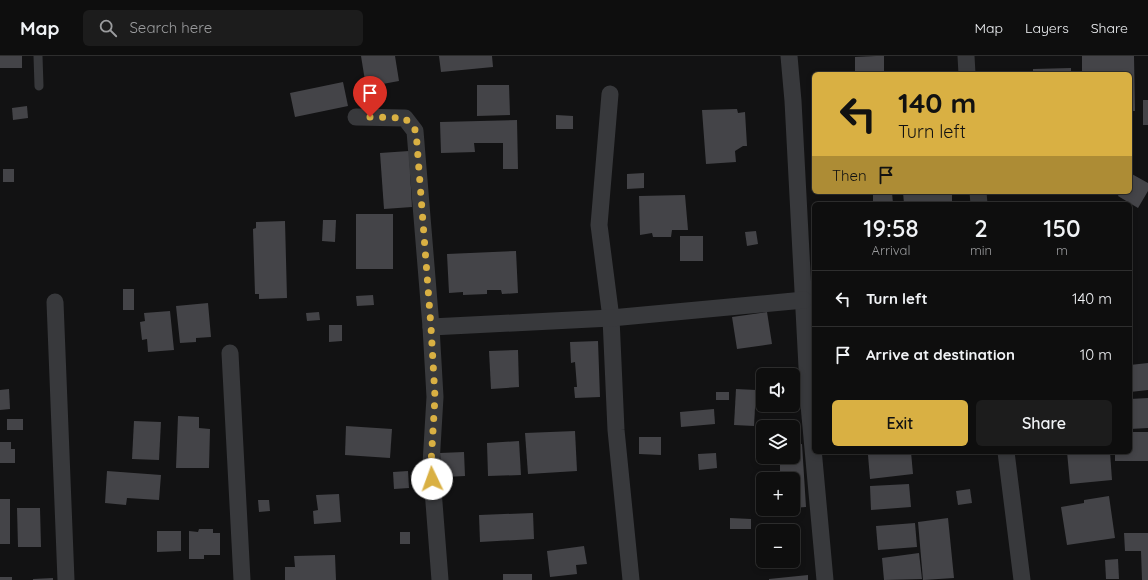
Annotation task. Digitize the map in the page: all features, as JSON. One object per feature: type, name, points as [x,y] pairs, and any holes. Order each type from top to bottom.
[{"type":"street","points":[[789,56],[812,438]]},
{"type":"street","points":[[966,56],[967,72]]},
{"type":"street","points":[[610,94],[599,225],[611,318],[616,430],[631,580]]},
{"type":"street","points":[[356,117],[405,118],[416,131],[435,397],[431,464],[440,580]]},
{"type":"street","points":[[431,327],[611,318],[804,300]]},
{"type":"street","points":[[54,302],[66,580]]},
{"type":"street","points":[[230,353],[242,580]]},
{"type":"street","points":[[813,454],[825,580]]},
{"type":"street","points":[[1006,454],[1022,580]]},
{"type":"lane","points":[[38,56],[39,86]]},
{"type":"building","points":[[0,56],[22,56],[22,68],[0,68]]},
{"type":"building","points":[[361,56],[395,56],[399,81],[366,87]]},
{"type":"building","points":[[439,56],[492,56],[493,67],[441,72]]},
{"type":"building","points":[[884,56],[884,72],[855,72],[855,57]]},
{"type":"building","points":[[1082,56],[1134,56],[1135,111],[1132,111],[1132,72],[1082,72]]},
{"type":"building","points":[[1071,68],[1071,72],[1033,72],[1033,69]]},
{"type":"building","points":[[343,82],[348,106],[295,117],[290,93]]},
{"type":"building","points":[[477,85],[509,85],[510,115],[477,116]]},
{"type":"building","points":[[1143,100],[1148,100],[1148,125],[1143,125]]},
{"type":"building","points":[[27,106],[28,118],[13,120],[12,108]]},
{"type":"building","points":[[737,109],[738,113],[745,112],[747,146],[743,146],[735,151],[736,162],[706,164],[702,110]]},
{"type":"building","points":[[556,115],[573,116],[573,129],[556,129]]},
{"type":"building","points":[[517,120],[518,169],[503,169],[503,143],[474,143],[475,152],[441,153],[440,122]]},
{"type":"building","points":[[409,151],[412,207],[384,209],[380,153]]},
{"type":"building","points":[[3,169],[14,169],[14,182],[3,182]]},
{"type":"building","points":[[644,173],[644,188],[627,189],[627,174]]},
{"type":"building","points":[[1132,174],[1148,183],[1148,191],[1138,208],[1132,204],[1132,202],[1128,202],[1118,196],[1119,194],[1132,194]]},
{"type":"building","points":[[873,194],[892,194],[893,202],[873,202]]},
{"type":"building","points":[[903,194],[952,194],[952,202],[904,202]]},
{"type":"building","points":[[685,195],[688,230],[672,230],[671,237],[653,237],[652,233],[640,235],[639,196]]},
{"type":"building","points":[[356,214],[393,214],[393,269],[356,269]]},
{"type":"building","points":[[323,220],[336,220],[335,242],[322,241]]},
{"type":"building","points":[[285,221],[287,298],[259,299],[259,294],[255,294],[253,229],[256,228],[256,222]]},
{"type":"building","points":[[756,231],[758,244],[747,246],[745,232]]},
{"type":"building","points":[[680,236],[703,236],[703,261],[680,261]]},
{"type":"building","points":[[516,251],[518,293],[502,294],[501,290],[487,290],[487,294],[463,295],[463,292],[449,293],[447,254]]},
{"type":"building","points":[[123,289],[134,289],[134,310],[123,310]]},
{"type":"building","points":[[373,295],[374,305],[357,306],[356,296]]},
{"type":"building","points":[[208,303],[211,337],[196,338],[196,342],[180,343],[176,306]]},
{"type":"building","points":[[170,311],[174,350],[148,352],[147,339],[142,340],[140,322],[145,321],[144,313]]},
{"type":"building","points":[[319,312],[320,320],[307,321],[306,313]]},
{"type":"building","points":[[767,312],[772,344],[737,349],[732,317]]},
{"type":"building","points":[[329,325],[342,325],[342,341],[329,342]]},
{"type":"building","points":[[598,341],[600,397],[575,398],[574,387],[577,387],[575,362],[571,363],[570,342]]},
{"type":"building","points":[[518,350],[519,387],[491,389],[489,351]]},
{"type":"building","points":[[1148,363],[1148,390],[1132,392],[1132,365]]},
{"type":"building","points":[[9,389],[10,409],[0,410],[0,390]]},
{"type":"building","points":[[736,389],[756,390],[754,426],[734,425]]},
{"type":"building","points":[[716,392],[729,392],[729,400],[716,400]]},
{"type":"building","points":[[1148,398],[1148,428],[1132,429],[1132,399]]},
{"type":"building","points":[[714,409],[715,424],[681,427],[680,412]]},
{"type":"building","points":[[178,416],[199,417],[199,428],[210,429],[209,468],[176,468]]},
{"type":"building","points":[[7,419],[23,419],[23,430],[7,430]]},
{"type":"building","points":[[134,421],[161,422],[159,460],[132,459]]},
{"type":"building","points":[[346,426],[392,429],[390,458],[345,455]]},
{"type":"building","points":[[575,431],[577,471],[528,474],[525,433]]},
{"type":"building","points":[[1132,432],[1148,432],[1148,461],[1115,461],[1115,454],[1132,454]]},
{"type":"building","points":[[639,437],[661,437],[661,455],[639,454]]},
{"type":"building","points":[[519,441],[521,475],[488,476],[487,443]]},
{"type":"building","points":[[0,442],[11,442],[11,449],[15,449],[15,463],[0,463]]},
{"type":"building","points":[[800,444],[802,444],[806,507],[800,507],[800,472],[780,472],[780,464],[800,464]]},
{"type":"building","points":[[464,452],[465,476],[445,477],[445,465],[441,466],[440,453]]},
{"type":"building","points":[[716,453],[717,468],[699,470],[698,454]]},
{"type":"building","points":[[911,454],[913,474],[870,479],[868,455]]},
{"type":"building","points":[[1067,454],[1110,454],[1112,480],[1070,484]]},
{"type":"building","points":[[107,471],[161,475],[159,500],[127,498],[126,505],[105,503]]},
{"type":"building","points":[[408,471],[409,488],[394,489],[393,472]]},
{"type":"building","points":[[909,484],[911,507],[871,510],[870,486]]},
{"type":"building","points":[[970,489],[972,503],[958,505],[956,491]]},
{"type":"building","points":[[339,494],[341,522],[314,524],[313,511],[318,510],[316,495]]},
{"type":"building","points":[[1109,496],[1115,538],[1067,545],[1061,507],[1084,503],[1084,500]]},
{"type":"building","points":[[0,499],[10,499],[10,544],[0,544]]},
{"type":"building","points":[[258,500],[269,500],[270,511],[259,512]]},
{"type":"building","points":[[17,508],[40,508],[41,547],[18,547]]},
{"type":"building","points":[[533,513],[534,539],[480,542],[479,515]]},
{"type":"building","points":[[730,518],[751,519],[751,529],[730,529]]},
{"type":"building","points":[[948,518],[954,578],[923,580],[918,522]]},
{"type":"building","points":[[915,523],[917,547],[878,550],[876,526]]},
{"type":"building","points":[[199,529],[213,529],[213,533],[220,533],[220,555],[204,555],[204,559],[189,559],[189,531],[198,532]]},
{"type":"building","points":[[157,531],[181,531],[181,551],[157,552]]},
{"type":"building","points":[[400,532],[410,532],[410,544],[400,544]]},
{"type":"building","points":[[1124,533],[1148,533],[1148,580],[1142,580],[1141,551],[1125,551]]},
{"type":"building","points":[[584,546],[587,564],[576,565],[577,574],[550,577],[547,551]]},
{"type":"building","points":[[919,553],[922,579],[884,580],[882,558]]},
{"type":"building","points":[[335,555],[336,580],[285,580],[285,567],[295,567],[294,556]]},
{"type":"building","points":[[1118,559],[1119,579],[1106,579],[1105,560]]},
{"type":"building","points":[[503,574],[532,574],[532,580],[503,580]]},
{"type":"building","points":[[808,575],[808,580],[769,580],[769,579]]},
{"type":"building","points":[[0,577],[12,577],[12,580],[0,580]]},
{"type":"building","points":[[53,578],[53,580],[33,580],[33,579]]},
{"type":"route","points":[[370,117],[405,118],[416,131],[435,397],[431,464],[432,479]]}]
